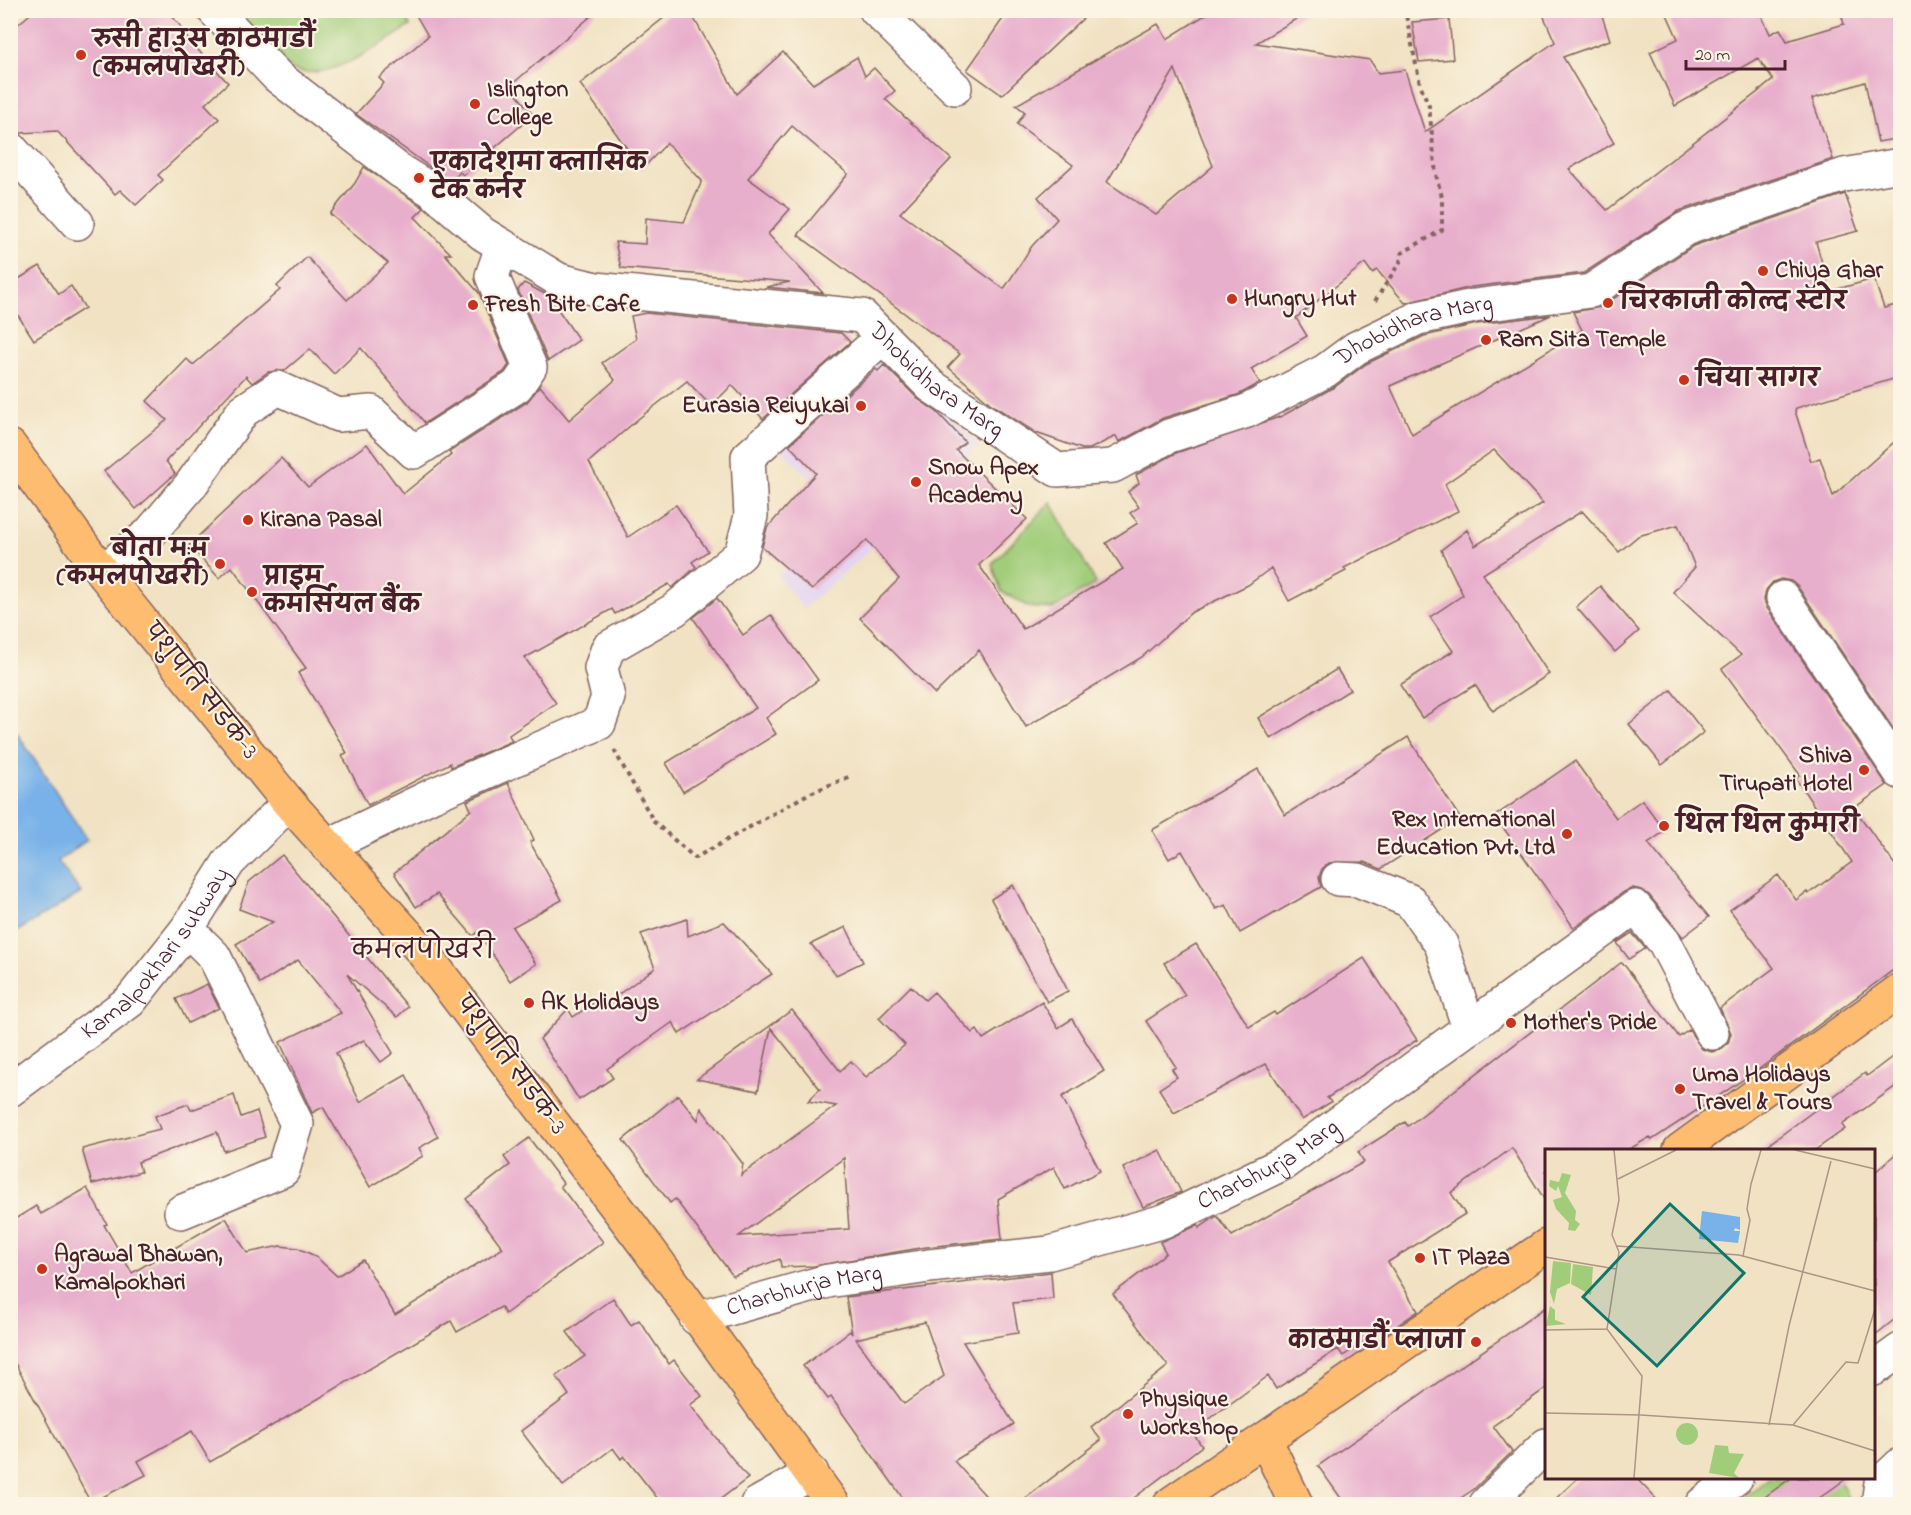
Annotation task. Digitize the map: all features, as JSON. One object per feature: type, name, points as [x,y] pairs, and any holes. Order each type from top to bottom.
[{"type":"main road","name":"पशुपति सडक-3","points":[[10,446],[102,572],[289,803],[423,952],[647,1247],[696,1318],[833,1504]]},
{"type":"main road","points":[[1681,1149],[1900,990]]},
{"type":"main road","points":[[1170,1504],[1266,1441],[1545,1247]]},
{"type":"main road","points":[[1266,1441],[1296,1504]]},
{"type":"street","name":"Dhobidhara Marg","points":[[214,10],[278,77],[400,171],[431,190],[502,247],[559,280],[596,289],[862,315],[931,386],[1057,470],[1113,466],[1168,436],[1247,411],[1325,371],[1356,348],[1418,318],[1473,306],[1591,291],[1686,229],[1844,174],[1900,165]]},
{"type":"street","points":[[876,10],[955,88]]},
{"type":"street","points":[[10,148],[77,223]]},
{"type":"street","points":[[102,572],[149,534],[190,486],[243,411],[278,388],[338,415],[371,412],[414,452],[517,386],[530,367],[492,276],[502,247]]},
{"type":"street","points":[[327,846],[433,795],[599,723],[608,697],[601,668],[608,648],[674,610],[741,554],[751,516],[748,458],[753,451],[816,399],[883,337]]},
{"type":"street","points":[[1783,598],[1900,772]]},
{"type":"street","name":"Kamalpokhari subway","points":[[10,1089],[130,1000],[187,929],[230,861],[289,803]]},
{"type":"street","points":[[1338,879],[1358,880],[1410,901],[1441,944],[1468,1028]]},
{"type":"street","name":"Charbhurja Marg","points":[[696,1318],[828,1281],[929,1266],[1050,1253],[1164,1221],[1284,1163],[1635,907],[1665,943],[1712,1033]]},
{"type":"street","points":[[181,1212],[283,1170],[297,1124],[214,956],[187,929]]},
{"type":"street","points":[[1875,1368],[1900,1350]]},
{"type":"street","points":[[1486,1504],[1545,1446]]},
{"type":"street","points":[[1878,1504],[1881,1483],[1900,1465]]},
{"type":"street","points":[[757,1504],[812,1473]]},
{"type":"street","points":[[1702,1504],[1735,1479]]},
{"type":"path","points":[[1374,304],[1400,262],[1402,253],[1442,230],[1442,197],[1436,175],[1429,106],[1420,84],[1406,10]]},
{"type":"path","points":[[599,723],[654,822],[695,858],[808,794],[851,776]]},
{"type":"shaded area","name":"Snow Apex Academy","points":[[882,349],[979,445],[894,528],[803,609],[778,576],[831,522],[819,487],[778,445],[822,402],[866,443],[897,413],[858,375]],"holes":[[[887,362],[934,412],[869,380]],[[818,413],[858,455],[827,485],[787,443]],[[964,442],[925,479],[934,449]]]},
{"type":"green space","points":[[233,11],[403,11],[410,26],[353,60],[321,71],[305,72],[287,66]]},
{"type":"green space","points":[[1051,502],[1096,583],[1052,609],[1029,607],[1001,591],[992,564]]},
{"type":"green space","points":[[1768,1479],[1836,1479],[1843,1486],[1850,1504],[1735,1504]]},
{"type":"water","points":[[11,724],[87,840],[58,861],[81,893],[11,935]]},
{"type":"building","points":[[35,10],[167,10],[181,27],[179,29],[228,83],[205,104],[219,119],[158,175],[163,180],[136,205],[120,190],[115,194],[57,131],[20,133],[10,130],[10,31]]},
{"type":"building","points":[[413,10],[598,10],[510,86],[533,115],[463,175],[460,172],[451,182],[356,114],[384,83],[379,78],[428,36]]},
{"type":"building","points":[[674,10],[689,10],[737,94],[783,52],[813,84],[857,57],[865,76],[874,68],[895,91],[885,99],[951,159],[900,213],[1004,289],[1032,246],[1057,219],[1038,197],[1073,165],[1017,124],[1025,112],[1016,105],[1158,24],[1167,39],[1213,10],[1311,10],[1256,43],[1370,60],[1378,73],[1405,70],[1425,132],[1555,42],[1541,10],[1600,10],[1610,40],[1563,57],[1614,143],[1569,169],[1607,210],[1773,80],[1758,58],[1675,106],[1650,52],[1678,39],[1665,10],[1759,10],[1770,34],[1780,29],[1787,41],[1844,24],[1840,10],[1900,10],[1900,138],[1878,142],[1865,82],[1812,99],[1833,159],[1679,211],[1584,273],[1472,287],[1405,303],[1377,270],[1372,273],[1365,263],[1296,318],[1307,336],[1251,369],[1260,383],[1240,394],[1163,418],[1119,442],[1116,436],[1090,449],[1082,449],[1036,433],[991,404],[948,367],[960,354],[798,235],[848,174],[792,126],[748,178],[790,209],[768,234],[823,293],[766,287],[790,282],[621,268],[615,242],[645,244],[646,218],[684,222],[702,181],[667,143],[642,169],[580,84]],"holes":[[[1175,69],[1213,166],[1156,215],[1107,182]]]},
{"type":"building","points":[[1009,10],[1092,10],[1002,95],[967,70]]},
{"type":"building","points":[[1449,19],[1453,59],[1419,62],[1412,22]]},
{"type":"building","points":[[364,167],[424,208],[415,217],[451,254],[445,254],[479,293],[509,365],[504,372],[425,423],[361,348],[334,374],[310,349],[284,371],[268,372],[252,383],[246,376],[166,461],[175,474],[136,509],[104,471],[167,420],[147,401],[187,359],[193,365],[280,290],[277,286],[307,257],[347,300],[388,263],[330,214],[355,183]]},
{"type":"building","points":[[1845,194],[1858,231],[1816,242],[1830,291],[1874,279],[1884,308],[1900,304],[1900,377],[1796,408],[1795,411],[1811,461],[1820,458],[1833,496],[1900,437],[1900,739],[1798,587],[1791,581],[1781,579],[1773,582],[1766,590],[1764,600],[1767,608],[1887,785],[1854,808],[1900,872],[1900,965],[1755,1072],[1652,1140],[1650,1137],[1630,1149],[1545,1149],[1545,1200],[1512,1148],[1451,1193],[1465,1214],[1388,1262],[1418,1311],[1383,1335],[1380,1331],[1343,1356],[1338,1349],[1276,1389],[1268,1376],[1192,1432],[1202,1446],[1126,1504],[1018,1504],[1101,1440],[1091,1427],[1168,1366],[1113,1294],[1166,1253],[1160,1242],[1198,1225],[1199,1228],[1217,1216],[1232,1236],[1364,1162],[1358,1152],[1405,1122],[1408,1126],[1622,962],[1679,1037],[1689,1030],[1702,1049],[1712,1052],[1721,1049],[1728,1043],[1731,1033],[1720,1008],[1774,968],[1730,910],[1778,875],[1796,900],[1852,862],[1796,779],[1800,775],[1722,669],[1741,655],[1673,592],[1695,567],[1678,525],[1638,536],[1619,552],[1582,511],[1483,574],[1549,674],[1493,711],[1475,685],[1422,718],[1400,685],[1453,651],[1430,617],[1463,595],[1441,550],[1467,530],[1475,546],[1543,503],[1494,450],[1445,484],[1458,511],[1344,568],[1346,571],[1289,601],[1271,568],[1248,585],[1192,612],[1142,657],[1026,727],[979,650],[935,694],[860,618],[899,579],[867,540],[812,590],[762,547],[767,528],[816,473],[789,445],[876,369],[878,371],[884,365],[918,399],[937,412],[965,442],[956,450],[1027,519],[979,565],[1023,629],[1123,569],[1106,543],[1138,523],[1130,513],[1139,507],[1128,492],[1139,483],[1136,475],[1176,453],[1282,416],[1336,386],[1366,364],[1424,336],[1477,324],[1551,315],[1390,386],[1412,434],[1582,330],[1573,312],[1601,307],[1693,246]]},
{"type":"building","points":[[40,266],[59,294],[71,286],[85,308],[34,340],[10,303],[10,284]]},
{"type":"building","points":[[524,283],[562,303],[557,308],[579,340],[548,361],[518,290]]},
{"type":"building","points":[[646,313],[841,333],[850,342],[763,419],[732,385],[711,406],[687,381],[638,419],[589,462],[628,537],[676,505],[708,551],[692,562],[696,567],[672,588],[669,584],[615,614],[612,609],[525,658],[556,703],[509,735],[512,741],[451,767],[450,763],[368,805],[342,755],[347,753],[298,673],[306,668],[232,567],[219,578],[189,545],[281,458],[308,487],[367,444],[403,494],[451,455],[449,452],[527,402],[540,386],[569,420],[615,380],[602,363],[636,339],[631,316]]},
{"type":"building","points":[[1600,586],[1639,631],[1615,652],[1576,607]]},
{"type":"building","points":[[717,598],[743,635],[771,615],[818,680],[766,718],[776,734],[683,792],[666,763],[756,708],[693,618]]},
{"type":"building","points":[[1337,669],[1350,690],[1271,739],[1258,718]]},
{"type":"building","points":[[1671,690],[1704,732],[1662,765],[1629,724]]},
{"type":"building","points":[[1408,737],[1460,818],[1381,869],[1365,862],[1329,863],[1322,869],[1319,877],[1321,887],[1240,933],[1226,905],[1216,909],[1182,851],[1169,859],[1152,830],[1258,769],[1285,815]]},
{"type":"building","name":"Rex International Education Pvt. Ltd","points":[[1575,761],[1616,818],[1642,800],[1665,831],[1648,843],[1709,917],[1683,937],[1649,895],[1633,888],[1574,928],[1495,816]]},
{"type":"building","points":[[508,783],[534,840],[530,842],[562,900],[512,927],[536,964],[510,981],[478,932],[473,936],[437,894],[416,907],[394,873],[471,810],[467,801]]},
{"type":"building","points":[[282,855],[408,1007],[397,1017],[347,974],[393,1053],[381,1062],[364,1040],[336,1053],[360,1102],[406,1075],[438,1137],[419,1148],[423,1156],[370,1187],[323,1107],[312,1113],[280,1042],[341,1013],[298,960],[260,984],[236,944],[273,922],[239,909],[249,882]]},
{"type":"building","points":[[1013,885],[1068,991],[1047,1002],[991,899]]},
{"type":"building","points":[[687,919],[688,936],[724,922],[772,974],[679,1034],[673,1022],[607,1069],[613,1078],[579,1100],[540,1039],[568,1009],[573,1017],[601,998],[605,1004],[655,968],[641,934]]},
{"type":"building","points":[[846,927],[863,962],[836,975],[811,944]]},
{"type":"building","points":[[1632,933],[1645,948],[1629,959],[1617,943]]},
{"type":"building","points":[[1196,944],[1249,1027],[1274,1012],[1276,1015],[1364,958],[1417,1040],[1327,1098],[1331,1102],[1302,1120],[1266,1064],[1174,1113],[1159,1089],[1177,1077],[1172,1069],[1176,1067],[1146,1021],[1185,995],[1164,963]]},
{"type":"building","points":[[207,984],[219,1008],[188,1023],[176,999]]},
{"type":"building","points":[[911,986],[925,1000],[934,992],[972,1033],[977,1030],[983,1039],[1042,1002],[1058,1028],[1072,1019],[1104,1071],[1062,1097],[1100,1171],[1065,1189],[1054,1167],[998,1199],[1002,1239],[926,1247],[814,1266],[781,1267],[780,1259],[733,1276],[675,1199],[670,1203],[623,1140],[678,1095],[698,1120],[701,1108],[743,1164],[741,1175],[836,1106],[808,1101],[820,1089],[771,1028],[758,1091],[697,1079],[792,1010],[840,1071],[851,1061],[866,1077],[905,1045],[879,1018]],"holes":[[[844,1158],[849,1229],[739,1236]]]},
{"type":"building","points":[[1900,1051],[1900,1083],[1842,1125],[1845,1129],[1816,1149],[1762,1149],[1865,1073],[1867,1076]]},
{"type":"building","points":[[234,1095],[241,1117],[257,1111],[265,1137],[224,1151],[217,1132],[138,1162],[141,1172],[92,1184],[82,1149],[160,1129],[155,1116],[188,1104],[191,1110]]},
{"type":"building","points":[[529,1138],[563,1183],[560,1186],[603,1242],[505,1314],[501,1307],[457,1332],[451,1321],[210,1462],[192,1431],[138,1461],[146,1475],[91,1503],[10,1354],[10,1222],[36,1206],[41,1214],[87,1188],[107,1224],[104,1225],[132,1273],[226,1218],[247,1253],[280,1246],[298,1248],[315,1256],[337,1276],[363,1260],[395,1315],[503,1248],[466,1199],[510,1165],[504,1157]]},
{"type":"building","points":[[1160,1150],[1181,1192],[1143,1207],[1123,1168]]},
{"type":"building","points":[[1900,1150],[1900,1315],[1875,1335],[1875,1172]]},
{"type":"building","points":[[1051,1272],[1053,1299],[1013,1303],[1018,1333],[963,1342],[1014,1424],[954,1461],[993,1504],[907,1504],[831,1397],[828,1399],[803,1366],[850,1331],[852,1334],[846,1297]],"holes":[[[925,1322],[944,1376],[904,1404],[856,1339]]]},
{"type":"building","points":[[613,1298],[631,1325],[639,1320],[669,1364],[674,1360],[702,1396],[690,1405],[748,1478],[714,1504],[662,1504],[624,1456],[621,1459],[613,1448],[563,1486],[521,1431],[569,1395],[556,1376],[585,1356],[567,1332]]},
{"type":"building","points":[[1545,1308],[1545,1389],[1493,1426],[1512,1452],[1474,1489],[1452,1504],[1345,1504],[1318,1466]]},
{"type":"building","points":[[1577,1479],[1637,1479],[1661,1504],[1550,1504]]},
{"type":"building","points":[[1790,1479],[1846,1479],[1811,1504],[1755,1504]]},
{"type":"place","name":"रुसी हाउस काठमाडौं (कमलपोखरी)","points":[[81,55]]},
{"type":"place","name":"Islington College","points":[[475,104]]},
{"type":"place","name":"एकादेशमा क्लासिक टेक कर्नर","points":[[419,178]]},
{"type":"place","name":"Chiya Ghar","points":[[1763,271]]},
{"type":"place","name":"Hungry Hut","points":[[1232,299]]},
{"type":"place","name":"चिरकाजी कोल्द स्टोर","points":[[1608,303]]},
{"type":"place","name":"Fresh Bite Cafe","points":[[473,305]]},
{"type":"place","name":"Ram Sita Temple","points":[[1486,340]]},
{"type":"place","name":"चिया सागर","points":[[1684,380]]},
{"type":"place","name":"Eurasia Reiyukai","points":[[861,406]]},
{"type":"place","name":"Snow Apex Academy","points":[[916,482]]},
{"type":"place","name":"Kirana Pasal","points":[[248,520]]},
{"type":"place","name":"बोता म:म (कमलपोखरी)","points":[[220,564]]},
{"type":"place","name":"प्राइम कमर्सियल बैंक","points":[[252,592]]},
{"type":"place","name":"Shiva Tirupati Hotel","points":[[1864,770]]},
{"type":"place","name":"थिल थिल कुमारी","points":[[1664,826]]},
{"type":"place","name":"Rex International Education Pvt. Ltd","points":[[1567,834]]},
{"type":"place","name":"AK Holidays","points":[[529,1003]]},
{"type":"place","name":"Mother's Pride","points":[[1511,1023]]},
{"type":"place","name":"Uma Holidays Travel & Tours","points":[[1680,1089]]},
{"type":"place","name":"IT Plaza","points":[[1420,1258]]},
{"type":"place","name":"Agrawal Bhawan, Kamalpokhari","points":[[42,1269]]},
{"type":"place","name":"काठमाडौं प्लाजा","points":[[1476,1342]]},
{"type":"place","name":"Physique Workshop","points":[[1128,1414]]},
{"type":"district","name":"कमलपोखरी","points":[[423,952]]}]
